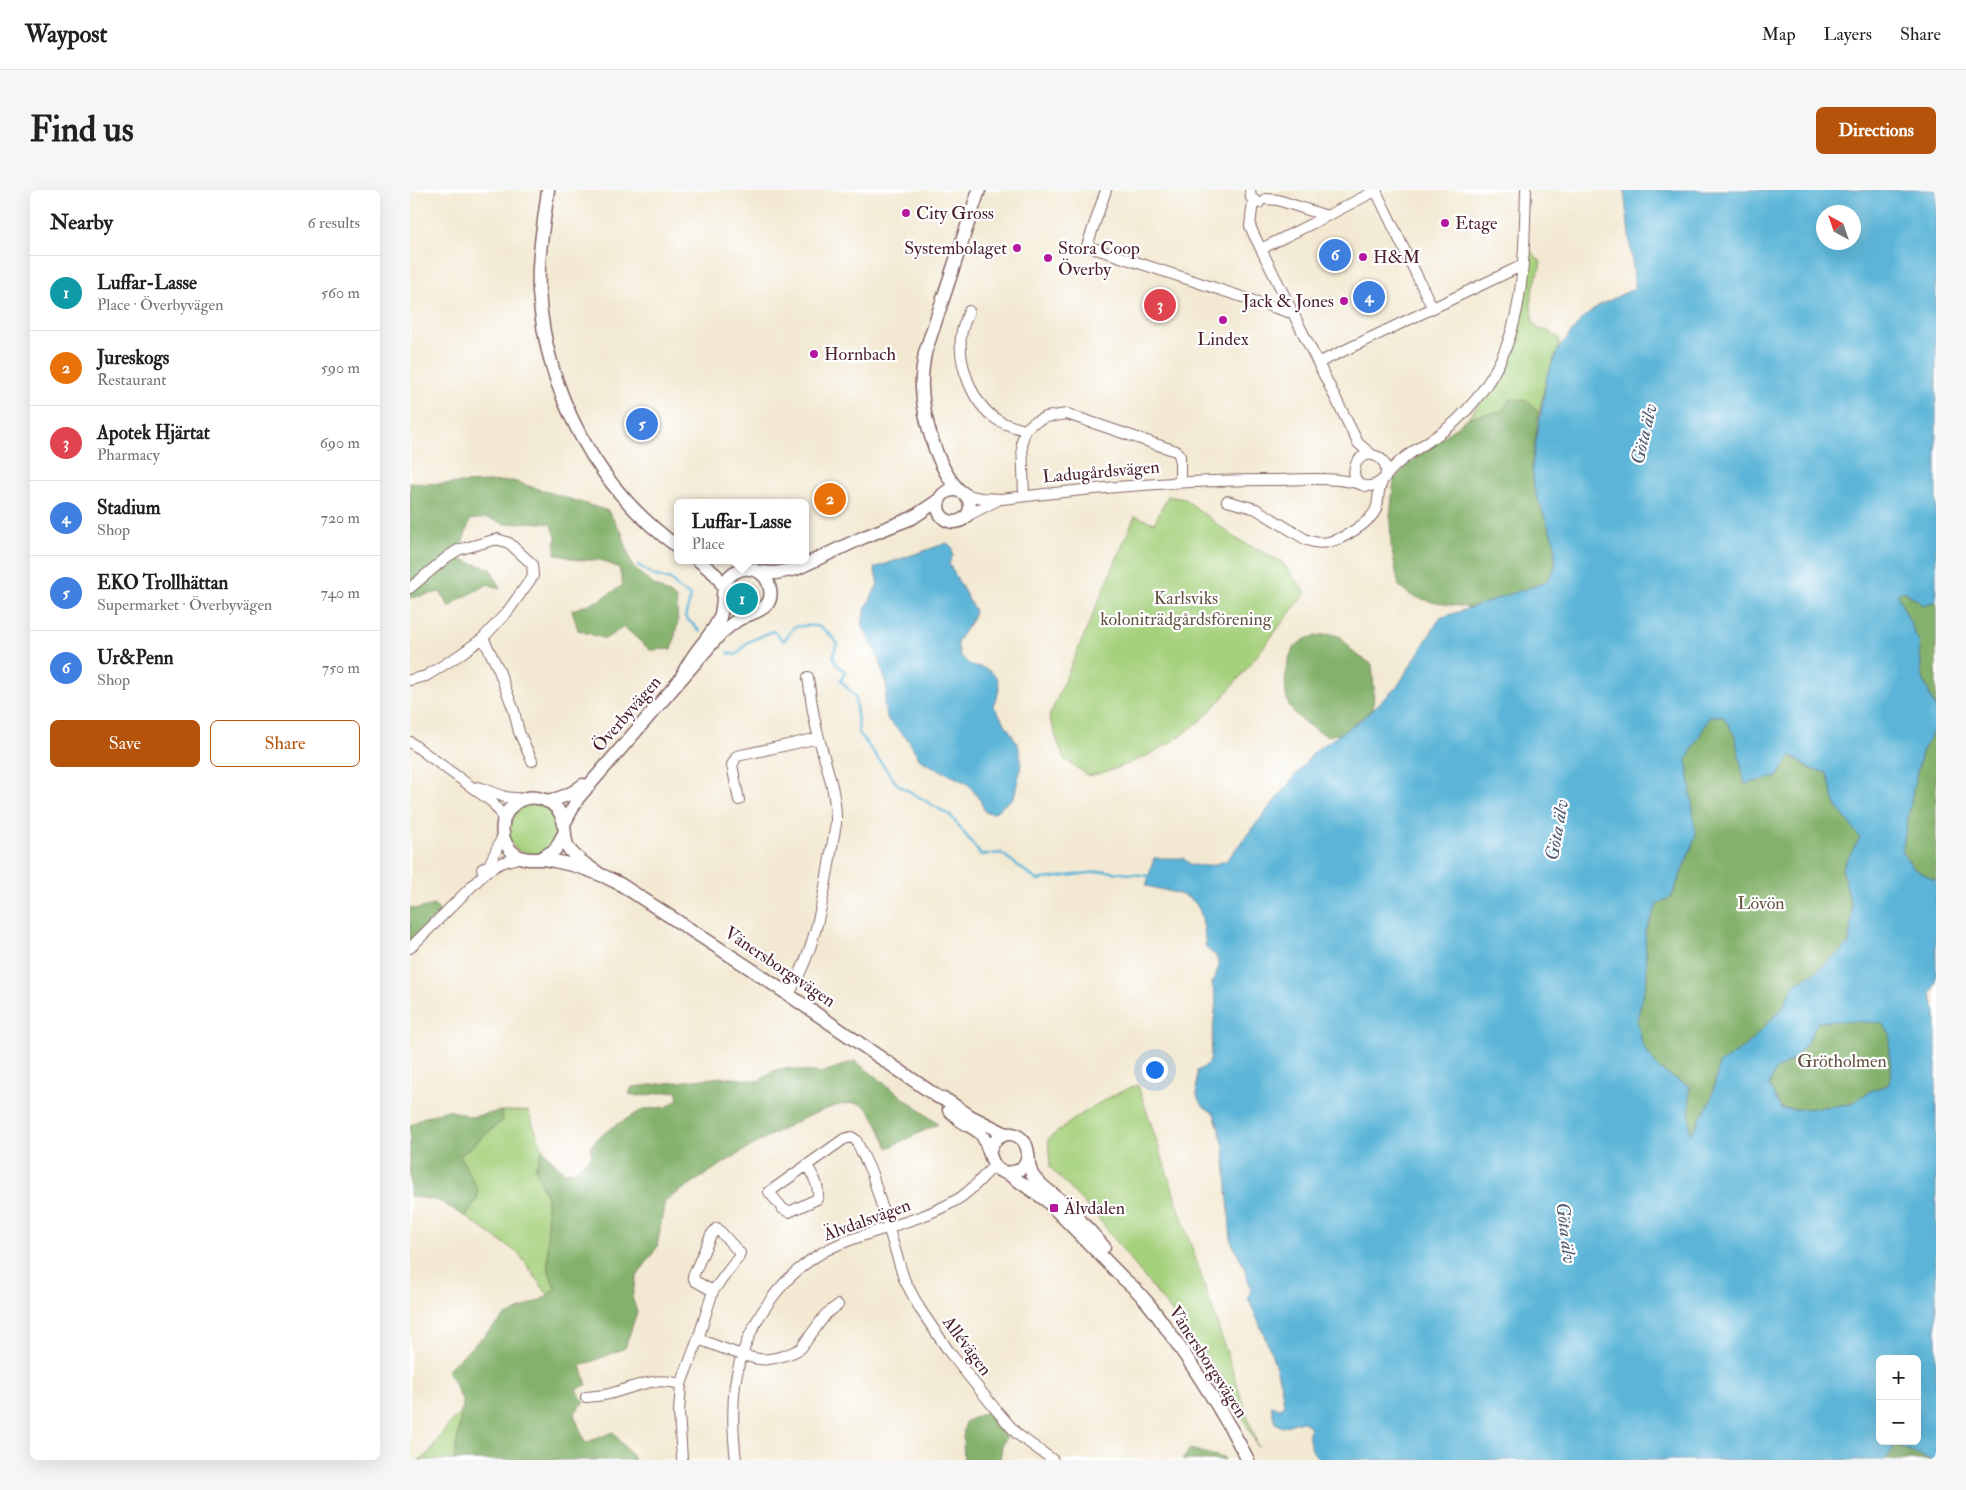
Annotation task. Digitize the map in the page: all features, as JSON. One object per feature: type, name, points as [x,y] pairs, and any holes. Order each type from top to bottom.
[{"type":"main road","points":[[548,190],[542,238],[539,292],[546,340],[559,390],[586,446],[612,484],[650,525],[674,544]]},
{"type":"main road","points":[[967,516],[970,504],[962,492],[949,480],[940,461],[925,410],[922,388],[923,363],[979,190]]},
{"type":"main road","points":[[940,461],[942,483],[939,511],[944,518]]},
{"type":"main road","name":"Ladugårdsvägen","points":[[912,518],[950,490],[962,492]]},
{"type":"main road","name":"Ladugårdsvägen","points":[[809,563],[864,537],[912,518],[925,516],[944,518],[957,522],[967,516]]},
{"type":"main road","points":[[703,564],[716,575],[727,604],[734,612],[747,616]]},
{"type":"main road","points":[[708,564],[721,568],[749,569],[759,572],[768,583],[770,596]]},
{"type":"main road","name":"Ladugårdsvägen","points":[[759,572],[776,573],[796,569],[807,564]]},
{"type":"main road","name":"Ladugårdsvägen","points":[[770,596],[796,569]]},
{"type":"main road","name":"Överbyvägen","points":[[681,678],[691,659],[715,626],[720,615],[724,592],[730,576],[739,570]]},
{"type":"main road","name":"Överbyvägen","points":[[546,800],[555,800],[574,792],[599,772],[622,750],[720,634],[738,620],[760,611],[766,606],[770,596]]},
{"type":"main road","points":[[620,884],[578,848],[574,842],[572,829],[580,806],[614,766],[622,750]]},
{"type":"main road","name":"Överbyvägen","points":[[540,859],[556,850],[572,807],[599,772]]},
{"type":"main road","points":[[521,857],[509,849],[503,836],[503,820],[510,807],[523,799],[536,798],[546,800]]},
{"type":"main road","name":"Vänersborgsvägen","points":[[546,800],[557,809],[569,849],[576,857],[598,873],[620,884],[789,994],[938,1097],[1006,1134],[1016,1135],[1024,1141],[1027,1147],[1032,1175],[1085,1226],[1116,1261],[1133,1287],[1160,1319],[1194,1368],[1248,1460]]},
{"type":"main road","name":"Vänersborgsvägen","points":[[521,857],[559,862],[598,873]]},
{"type":"main road","name":"Vänersborgsvägen","points":[[938,1097],[962,1121],[982,1135],[990,1151],[994,1166],[1046,1200],[1133,1287]]},
{"type":"main road","points":[[990,1151],[996,1139],[1006,1134]]},
{"type":"main road","points":[[1007,1173],[1021,1169],[1026,1163],[1028,1156]]},
{"type":"street","points":[[1106,190],[1087,246],[1288,312],[1292,311]]},
{"type":"street","points":[[1261,249],[1376,190],[1432,307]]},
{"type":"street","points":[[1364,485],[1376,486],[1408,456],[1458,419],[1475,400],[1493,374],[1507,345],[1521,292],[1526,190]]},
{"type":"street","points":[[1327,216],[1257,195],[1250,226],[1358,443],[1372,455],[1382,459],[1408,456]]},
{"type":"street","points":[[1318,363],[1523,265]]},
{"type":"street","points":[[969,311],[961,335],[960,349],[968,381],[981,404],[995,418],[1025,430]]},
{"type":"street","name":"Ladugårdsvägen","points":[[1024,496],[1022,442],[1025,430],[1033,423],[1046,417],[1066,414],[1176,450],[1180,456],[1180,482]]},
{"type":"street","points":[[1358,443],[1355,475],[1376,495]]},
{"type":"street","points":[[1357,462],[1365,456],[1372,455]]},
{"type":"street","points":[[1227,501],[1256,510],[1305,539],[1313,542],[1328,542],[1344,536],[1369,519],[1376,509],[1376,495],[1386,468],[1382,459]]},
{"type":"street","name":"Ladugårdsvägen","points":[[1332,479],[1348,471],[1357,462]]},
{"type":"street","name":"Ladugårdsvägen","points":[[962,492],[982,498],[1002,499],[1129,485],[1180,482],[1332,479],[1364,485]]},
{"type":"street","name":"Ladugårdsvägen","points":[[967,516],[1002,499]]},
{"type":"street","points":[[410,588],[458,550],[496,539],[509,542],[532,564],[533,576],[508,611],[483,638],[426,676],[410,680]]},
{"type":"street","points":[[483,638],[498,668],[514,711],[519,732],[532,761]]},
{"type":"street","points":[[789,994],[803,968],[814,935],[836,824],[837,809],[834,791],[819,738],[808,677]]},
{"type":"street","points":[[739,800],[732,765],[737,756],[819,738]]},
{"type":"street","points":[[410,742],[492,802],[500,812],[503,820]]},
{"type":"street","points":[[465,783],[505,797],[523,799]]},
{"type":"street","points":[[465,892],[483,867],[489,865],[503,836]]},
{"type":"street","points":[[410,948],[487,871],[501,863],[521,857]]},
{"type":"street","name":"Allévägen","points":[[806,1166],[844,1139],[851,1137],[856,1140],[872,1174],[904,1279],[920,1309],[945,1345],[1017,1434],[1053,1460]]},
{"type":"street","points":[[806,1166],[813,1174],[820,1194],[817,1199],[790,1212],[783,1209],[768,1192],[806,1166]]},
{"type":"street","name":"Älvdalsvägen","points":[[736,1460],[733,1438],[735,1383],[750,1335],[776,1292],[805,1265],[838,1245],[920,1218],[960,1198],[994,1166]]},
{"type":"street","points":[[682,1460],[679,1412],[681,1384],[698,1340],[713,1291],[740,1253],[717,1228],[711,1235],[694,1276],[694,1282],[713,1291]]},
{"type":"street","points":[[698,1340],[766,1359],[796,1352],[826,1314],[838,1305]]},
{"type":"street","points":[[586,1397],[607,1395],[653,1381],[663,1380],[681,1384]]},
{"type":"green space","points":[[1528,250],[1541,262],[1531,297],[1533,322],[1539,329],[1548,331],[1559,338],[1559,348],[1547,375],[1539,414],[1528,401],[1501,412],[1469,417],[1495,378],[1514,339],[1524,297]]},
{"type":"green space","points":[[1510,399],[1528,401],[1539,414],[1532,465],[1534,489],[1555,544],[1555,568],[1546,582],[1474,608],[1436,603],[1412,596],[1399,586],[1391,546],[1390,517],[1394,479],[1407,465],[1469,417],[1501,412]]},
{"type":"green space","points":[[513,481],[608,511],[622,533],[632,566],[651,583],[676,598],[678,622],[672,649],[650,650],[624,627],[605,639],[578,630],[572,610],[598,601],[623,585],[619,568],[601,560],[578,560],[555,554],[556,536],[551,524],[532,522],[505,524],[488,518],[470,520],[459,559],[491,569],[500,589],[488,584],[457,601],[450,608],[440,592],[410,598],[410,483],[440,484]]},
{"type":"green space","name":"Karlsviks koloniträdgårdsförening","points":[[1168,496],[1185,499],[1235,538],[1282,562],[1306,593],[1238,679],[1202,719],[1173,741],[1140,759],[1106,772],[1089,776],[1064,759],[1049,717],[1135,516],[1154,523]]},
{"type":"green space","points":[[1903,591],[1924,605],[1936,601],[1936,710],[1922,676],[1919,642],[1897,594]]},
{"type":"green space","points":[[1332,634],[1341,637],[1355,654],[1372,664],[1373,709],[1342,733],[1327,736],[1306,723],[1292,710],[1287,699],[1285,683],[1289,658],[1296,646],[1308,638]]},
{"type":"green space","name":"Lövön","points":[[1710,716],[1723,716],[1735,736],[1745,784],[1790,755],[1811,769],[1827,773],[1835,804],[1861,838],[1842,868],[1852,909],[1849,944],[1813,974],[1795,983],[1782,1008],[1746,1046],[1719,1064],[1711,1100],[1690,1136],[1689,1086],[1660,1070],[1643,1046],[1637,1020],[1647,978],[1645,932],[1657,905],[1672,896],[1696,836],[1687,759]]},
{"type":"green space","points":[[1936,726],[1936,879],[1934,880],[1913,868],[1902,851],[1922,752]]},
{"type":"green space","points":[[539,803],[554,812],[560,829],[548,852],[531,855],[521,852],[514,847],[507,834],[507,826],[513,812],[520,806]]},
{"type":"green space","points":[[434,905],[440,911],[410,942],[410,907],[417,909]]},
{"type":"green space","name":"Grötholmen","points":[[1818,1022],[1882,1022],[1891,1034],[1889,1054],[1893,1074],[1888,1085],[1870,1091],[1851,1104],[1804,1109],[1781,1109],[1769,1085],[1776,1070],[1794,1059],[1806,1044]]},
{"type":"green space","points":[[855,1061],[938,1124],[888,1148],[877,1123],[865,1106],[860,1104],[842,1104],[791,1124],[732,1158],[665,1201],[657,1247],[636,1278],[632,1297],[637,1312],[625,1348],[581,1366],[587,1385],[576,1389],[584,1402],[574,1414],[585,1443],[613,1432],[635,1460],[454,1460],[463,1401],[447,1370],[504,1317],[544,1298],[555,1289],[548,1268],[547,1198],[535,1168],[543,1150],[564,1172],[574,1171],[592,1156],[590,1148],[595,1141],[614,1126],[644,1109],[667,1107],[677,1100],[678,1094],[675,1091],[638,1096],[629,1094],[632,1087],[722,1077],[759,1081],[772,1071],[784,1068],[821,1073]]},
{"type":"green space","points":[[1138,1085],[1258,1447],[1223,1378],[1098,1218],[1050,1167],[1048,1139],[1091,1108],[1114,1095]]},
{"type":"green space","points":[[448,1110],[472,1117],[501,1111],[503,1120],[460,1156],[478,1190],[477,1199],[466,1217],[439,1201],[410,1196],[410,1126],[422,1118]]},
{"type":"green space","points":[[501,1111],[528,1111],[543,1150],[535,1168],[547,1198],[548,1268],[555,1289],[548,1295],[519,1254],[466,1217],[477,1199],[460,1156],[503,1120]]},
{"type":"green space","points":[[463,1411],[454,1460],[419,1460],[429,1453],[448,1425]]},
{"type":"green space","points":[[988,1411],[1007,1436],[1002,1445],[1000,1460],[964,1460],[963,1438],[965,1422]]},
{"type":"green space","points":[[1895,1445],[1931,1460],[1886,1460]]},
{"type":"green space","points":[[1190,1449],[1224,1458],[1225,1460],[1182,1460]]},
{"type":"water","name":"Göta älv","points":[[1624,190],[1936,190],[1936,601],[1924,605],[1904,591],[1897,594],[1919,642],[1922,676],[1936,710],[1936,726],[1922,752],[1914,785],[1902,851],[1913,868],[1934,880],[1936,879],[1936,982],[1931,994],[1936,1013],[1936,1460],[1931,1460],[1896,1445],[1886,1460],[1320,1460],[1310,1445],[1310,1427],[1302,1421],[1282,1427],[1275,1423],[1271,1406],[1279,1408],[1284,1405],[1282,1391],[1270,1350],[1248,1298],[1251,1289],[1243,1264],[1231,1241],[1224,1146],[1214,1113],[1202,1104],[1197,1096],[1197,1071],[1210,1061],[1216,1001],[1212,984],[1219,966],[1216,956],[1206,948],[1202,917],[1193,901],[1176,893],[1146,886],[1154,858],[1183,858],[1191,865],[1207,866],[1226,861],[1315,751],[1363,718],[1397,687],[1440,618],[1546,582],[1555,568],[1555,544],[1534,489],[1532,465],[1547,375],[1559,348],[1582,319],[1600,305],[1635,288]],"holes":[[[1710,716],[1723,716],[1735,736],[1745,784],[1777,777],[1791,755],[1811,769],[1827,773],[1835,804],[1860,838],[1842,868],[1852,909],[1849,944],[1813,974],[1795,983],[1782,1008],[1746,1046],[1719,1064],[1711,1100],[1690,1135],[1689,1086],[1660,1070],[1643,1046],[1637,1020],[1647,978],[1645,932],[1657,905],[1672,896],[1696,836],[1687,759]],[[1818,1022],[1882,1023],[1890,1034],[1889,1054],[1892,1074],[1888,1085],[1870,1091],[1851,1104],[1804,1109],[1781,1109],[1769,1085],[1776,1070],[1794,1059],[1806,1044]]]},
{"type":"water","points":[[947,543],[952,547],[953,555],[949,564],[975,611],[957,643],[960,655],[970,665],[986,669],[996,677],[999,689],[993,705],[1018,744],[1021,760],[1014,797],[994,813],[985,812],[980,800],[968,784],[920,760],[909,741],[888,720],[884,705],[887,688],[880,661],[862,625],[865,610],[878,584],[874,568]]},
{"type":"waterway","points":[[638,565],[653,575],[671,580],[678,588],[691,596],[685,617],[700,631]]},
{"type":"waterway","points":[[728,653],[736,655],[748,642],[773,631],[784,641],[794,627],[814,626],[823,629],[837,643],[833,657],[837,665],[845,671],[841,681],[855,696],[859,733],[897,784],[951,816],[981,855],[1001,853],[1037,880],[1104,871],[1149,876]]},
{"type":"place","name":"City Gross","points":[[906,213]]},
{"type":"place","name":"Etage","points":[[1445,223]]},
{"type":"place","name":"Systembolaget","points":[[1017,248]]},
{"type":"place","name":"Ur&Penn","points":[[1335,255]]},
{"type":"place","name":"H&M","points":[[1363,257]]},
{"type":"place","name":"Stora Coop Överby","points":[[1048,258]]},
{"type":"place","name":"Stadium","points":[[1369,297]]},
{"type":"place","name":"Jack & Jones","points":[[1344,301]]},
{"type":"place","name":"Apotek Hjärtat","points":[[1160,305]]},
{"type":"place","name":"Lindex","points":[[1223,320]]},
{"type":"place","name":"Hornbach","points":[[814,354]]},
{"type":"place","name":"EKO Trollhättan","points":[[642,424]]},
{"type":"place","name":"Jureskogs","points":[[830,499]]},
{"type":"place","name":"Luffar-Lasse","points":[[742,599]]},
{"type":"place","name":"Älvdalen","points":[[1054,1208]]}]
